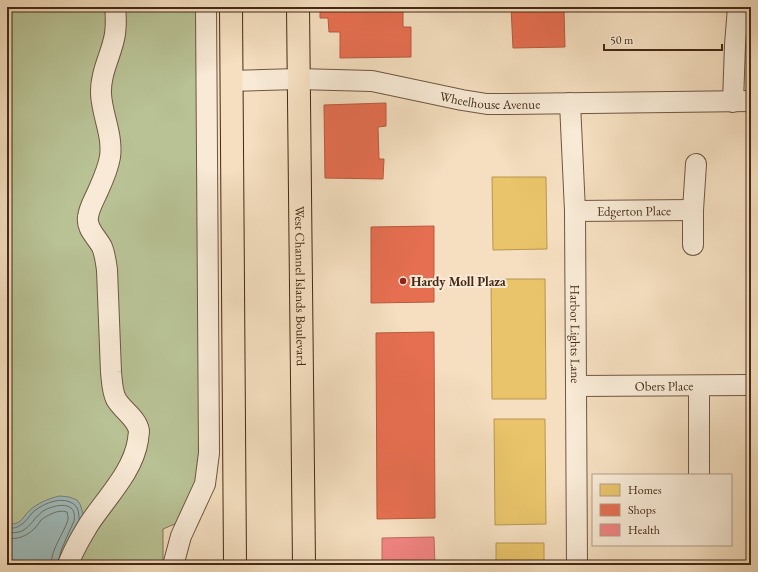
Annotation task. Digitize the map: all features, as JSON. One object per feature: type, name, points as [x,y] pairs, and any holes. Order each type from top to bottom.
[{"type":"main road","points":[[231,7],[235,565]]},
{"type":"main road","name":"West Channel Islands Boulevard","points":[[298,7],[304,565]]},
{"type":"street","points":[[68,565],[77,544],[89,524],[127,471],[135,452],[139,432],[137,425],[116,398],[113,387],[111,372],[108,270],[102,247],[93,235],[89,226],[88,218],[90,207],[105,174],[110,157],[110,133],[105,119],[101,93],[103,76],[115,34],[115,7]]},
{"type":"street","points":[[174,565],[181,536],[205,484],[209,453],[206,7]]},
{"type":"street","points":[[738,7],[735,45],[742,101]]},
{"type":"street","name":"Wheelhouse Avenue","points":[[231,81],[298,79],[372,81],[487,104],[742,101]]},
{"type":"street","name":"Harbor Lights Lane","points":[[570,103],[575,211],[577,565]]},
{"type":"street","points":[[693,245],[693,210],[696,164]]},
{"type":"street","name":"Edgerton Place","points":[[575,211],[693,210]]},
{"type":"street","name":"Obers Place","points":[[576,386],[751,385]]},
{"type":"street","points":[[699,386],[699,474]]},
{"type":"green space","points":[[7,7],[200,7],[199,477],[182,521],[163,529],[163,565],[7,565]]},
{"type":"water","points":[[60,496],[77,500],[80,504],[84,517],[66,565],[7,565],[7,521],[15,524],[22,520],[29,511],[40,503]]},
{"type":"building: Homes","points":[[492,177],[546,177],[547,249],[493,250]]},
{"type":"building: Homes","points":[[491,279],[545,279],[546,399],[492,399]]},
{"type":"building: Homes","points":[[494,419],[545,419],[546,524],[495,525]]},
{"type":"building: Homes","points":[[496,543],[544,543],[544,565],[496,565]]},
{"type":"building: Shops","points":[[320,7],[403,7],[403,27],[411,27],[411,57],[340,58],[340,32],[329,32],[328,18],[320,18]]},
{"type":"building: Shops","points":[[511,7],[580,7],[580,11],[564,11],[565,47],[513,48]]},
{"type":"building: Shops","points":[[386,103],[386,126],[378,127],[379,159],[384,159],[383,179],[325,178],[324,105]]},
{"type":"building: Shops","name":"Hardy Moll Plaza","points":[[434,226],[434,302],[371,303],[371,227]]},
{"type":"building: Shops","points":[[434,332],[435,518],[377,519],[376,333]]},
{"type":"building: Health","points":[[434,537],[435,565],[382,565],[382,538]]},
{"type":"place","name":"Hardy Moll Plaza","points":[[403,281]]}]
